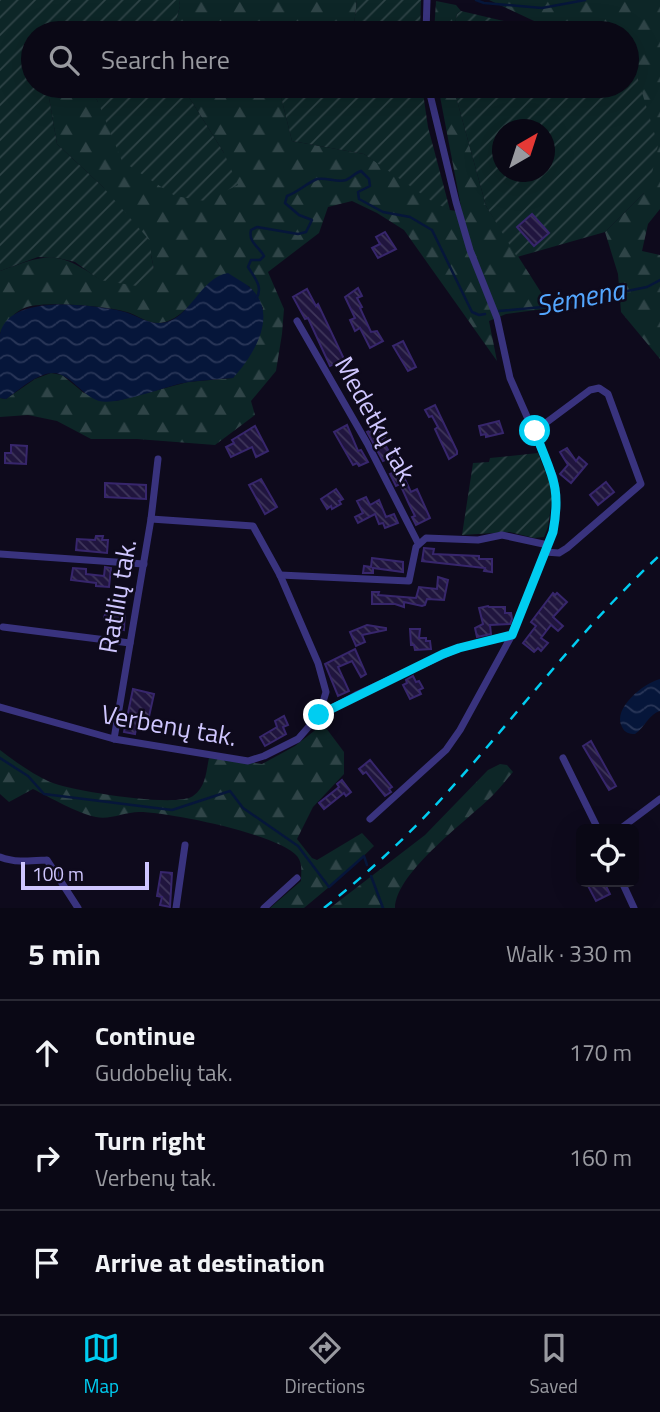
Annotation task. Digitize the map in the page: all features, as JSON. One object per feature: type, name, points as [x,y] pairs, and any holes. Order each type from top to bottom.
[{"type":"street","points":[[426,21],[427,0]]},
{"type":"street","points":[[370,819],[446,750],[485,688],[512,635],[556,516],[557,495],[549,464],[510,378],[497,318],[470,250],[431,98]]},
{"type":"street","name":"Medetkų tak.","points":[[297,321],[367,443],[418,543]]},
{"type":"street","points":[[281,575],[409,581],[418,543],[426,538],[478,540],[502,535],[559,553],[641,484],[608,394],[599,388],[590,390],[535,431]]},
{"type":"street","name":"Ratilių tak.","points":[[114,739],[144,564],[158,459]]},
{"type":"street","points":[[151,519],[253,526],[281,575],[318,663],[326,692],[319,715]]},
{"type":"street","points":[[0,554],[144,564]]},
{"type":"street","points":[[3,627],[130,643]]},
{"type":"street","name":"Verbenų tak.","points":[[0,708],[114,739],[248,761],[298,739],[319,715],[443,654],[512,635]]},
{"type":"street","points":[[563,758],[596,824]]},
{"type":"street","points":[[627,824],[660,800]]},
{"type":"street","points":[[176,908],[185,845]]},
{"type":"street","points":[[0,857],[28,862],[47,860],[78,908]]},
{"type":"street","points":[[264,908],[297,878]]},
{"type":"street","points":[[624,887],[634,908]]},
{"type":"green space","points":[[0,0],[179,0],[176,21],[21,21],[21,98],[49,98],[57,144],[103,187],[151,242],[154,269],[143,287],[100,280],[75,262],[58,258],[38,257],[0,271]]},
{"type":"green space","points":[[179,0],[357,0],[354,21],[176,21]]},
{"type":"green space","points":[[357,0],[421,0],[420,21],[354,21]]},
{"type":"green space","points":[[489,0],[660,0],[660,209],[648,224],[642,251],[660,255],[660,359],[621,312],[618,274],[605,232],[644,193],[634,98],[639,98],[639,21],[534,21]]},
{"type":"green space","points":[[436,1],[456,5],[461,11],[456,21],[435,21]]},
{"type":"green space","points":[[461,11],[504,21],[456,21]]},
{"type":"green space","points":[[639,82],[658,145],[650,183],[644,193],[605,232],[517,257],[486,206],[456,98],[639,98]]},
{"type":"green space","points":[[49,98],[96,98],[98,102],[224,153],[190,98],[281,98],[292,141],[364,154],[450,210],[462,212],[440,98],[456,98],[486,206],[551,308],[506,314],[489,321],[497,361],[404,230],[352,201],[328,207],[319,233],[268,272],[284,309],[276,371],[251,401],[255,415],[215,445],[137,439],[91,439],[57,421],[28,415],[0,417],[0,398],[6,399],[35,379],[51,373],[62,375],[84,393],[116,401],[188,382],[233,378],[263,308],[249,286],[214,280],[185,310],[165,322],[151,322],[108,308],[37,305],[18,311],[0,333],[0,271],[42,258],[63,259],[74,263],[101,280],[154,269],[151,255],[103,187],[57,144]]},
{"type":"green space","points":[[96,98],[190,98],[224,153],[238,185],[205,201],[175,196],[122,161]]},
{"type":"green space","points":[[281,98],[424,98],[428,127],[450,210],[433,202],[364,154],[292,141]]},
{"type":"green space","points":[[538,453],[553,492],[544,537],[534,538],[510,532],[462,535],[473,463],[489,462],[490,458]]},
{"type":"green space","points":[[323,724],[344,752],[344,774],[313,807],[297,839],[312,858],[317,860],[362,833],[374,846],[304,908],[270,908],[301,881],[301,868],[297,856],[269,840],[197,820],[154,813],[134,812],[96,817],[33,789],[9,802],[0,794],[0,750],[37,775],[62,786],[123,797],[183,799],[193,796],[201,788],[209,758],[262,764],[295,746]]},
{"type":"green space","points":[[500,764],[507,765],[513,772],[495,793],[420,862],[399,894],[395,908],[330,908],[425,835],[488,770]]},
{"type":"water","points":[[228,273],[257,295],[263,320],[256,345],[233,378],[189,382],[107,402],[87,395],[65,377],[53,373],[34,379],[6,399],[0,398],[0,334],[7,321],[18,312],[53,305],[91,306],[121,311],[150,322],[161,323],[180,315],[210,282]]},
{"type":"water","points":[[660,679],[660,711],[635,734],[626,732],[620,720],[625,705],[638,691]]},
{"type":"building","points":[[532,214],[549,233],[534,246],[517,227]]},
{"type":"building","points":[[385,232],[396,249],[378,258],[372,248],[380,244],[376,237]]},
{"type":"building","points":[[358,288],[362,296],[357,298],[371,332],[377,331],[383,341],[370,348],[360,328],[355,331],[350,320],[355,318],[345,297]]},
{"type":"building","points":[[307,289],[316,306],[318,304],[344,359],[330,366],[308,318],[305,319],[293,297]]},
{"type":"building","points":[[403,341],[416,367],[408,371],[393,346]]},
{"type":"building","points":[[435,405],[457,451],[457,454],[449,459],[435,429],[438,427],[425,410]]},
{"type":"building","points":[[499,421],[503,433],[486,437],[486,434],[481,435],[479,426]]},
{"type":"building","points":[[347,425],[358,451],[361,450],[368,462],[359,466],[357,463],[353,465],[334,432]]},
{"type":"building","points":[[255,426],[268,451],[256,457],[252,447],[231,457],[226,447],[234,443],[232,440]]},
{"type":"building","points":[[379,426],[385,437],[382,439],[392,457],[383,461],[367,432]]},
{"type":"building","points":[[11,445],[27,446],[26,464],[5,463],[5,453],[11,453]]},
{"type":"building","points":[[567,448],[576,461],[579,457],[587,464],[571,483],[560,474],[568,465],[560,452]]},
{"type":"building","points":[[400,469],[411,492],[417,489],[430,518],[416,525],[412,517],[415,516],[400,484],[396,486],[390,474]]},
{"type":"building","points":[[261,479],[277,507],[265,514],[249,485]]},
{"type":"building","points":[[606,482],[614,492],[598,505],[590,495]]},
{"type":"building","points":[[105,483],[146,485],[146,499],[105,497]]},
{"type":"building","points":[[336,489],[343,499],[339,501],[341,504],[327,509],[321,499]]},
{"type":"building","points":[[366,497],[370,505],[379,500],[386,517],[394,514],[398,523],[385,528],[383,523],[379,524],[375,514],[358,523],[355,517],[363,513],[357,501]]},
{"type":"building","points":[[96,536],[103,536],[102,540],[108,540],[107,553],[76,550],[77,539],[95,540]]},
{"type":"building","points":[[424,548],[434,549],[433,554],[492,559],[492,572],[484,571],[485,568],[422,561]]},
{"type":"building","points":[[372,558],[403,562],[403,572],[373,568],[373,573],[363,573],[364,566],[371,567]]},
{"type":"building","points":[[105,567],[111,568],[109,587],[71,580],[73,568],[86,569],[86,574],[104,576]]},
{"type":"building","points":[[438,577],[448,580],[444,600],[427,599],[422,606],[404,602],[404,607],[395,604],[372,604],[372,592],[379,592],[378,595],[416,598],[419,587],[437,589]]},
{"type":"building","points":[[553,593],[557,593],[567,602],[553,617],[563,626],[558,631],[551,625],[541,638],[548,643],[541,651],[538,648],[534,652],[523,643],[536,626],[531,622]]},
{"type":"building","points":[[114,607],[125,609],[124,630],[113,628],[114,622],[104,618],[106,611],[113,612]]},
{"type":"building","points":[[505,607],[505,613],[511,613],[512,619],[510,624],[490,625],[491,634],[477,637],[475,628],[483,624],[479,608]]},
{"type":"building","points":[[367,625],[386,630],[362,635],[365,642],[356,646],[350,632]]},
{"type":"building","points":[[410,629],[420,629],[419,638],[430,641],[431,649],[415,650],[414,645],[411,645]]},
{"type":"building","points":[[355,649],[366,674],[361,677],[352,661],[338,667],[349,691],[338,696],[325,664]]},
{"type":"building","points":[[413,676],[423,688],[419,690],[421,694],[410,699],[403,685]]},
{"type":"building","points":[[133,689],[154,694],[148,721],[138,719],[135,734],[124,732]]},
{"type":"building","points":[[284,716],[288,725],[283,727],[286,734],[265,746],[260,737],[277,727],[275,721]]},
{"type":"building","points":[[591,741],[616,786],[609,790],[583,746]]},
{"type":"building","points":[[370,760],[392,787],[389,789],[391,792],[385,796],[366,772],[363,774],[359,769]]},
{"type":"building","points":[[342,780],[351,792],[346,796],[344,793],[324,809],[319,803],[339,787],[337,784]]},
{"type":"building","points":[[161,872],[172,873],[170,907],[160,905],[162,897],[157,896]]},
{"type":"building","points":[[589,887],[606,887],[610,894],[596,901]]},
{"type":"waterway","points":[[476,0],[542,8],[585,0]]},
{"type":"waterway","name":"Sėmena","points":[[256,299],[259,286],[248,267],[251,260],[260,260],[264,256],[252,241],[251,230],[257,227],[298,234],[306,232],[312,220],[299,215],[285,203],[287,196],[317,179],[343,181],[361,171],[369,179],[370,186],[358,192],[359,199],[383,212],[410,217],[432,230],[472,312],[485,314]]},
{"type":"waterway","name":"Sėmena","points":[[499,311],[553,306],[647,287],[660,280]]},
{"type":"waterway","points":[[0,758],[28,776],[44,794],[172,810],[230,791],[243,808],[298,846],[329,887],[364,856],[367,865]]},
{"type":"waterway","points":[[371,876],[383,908]]},
{"type":"railway","points":[[324,908],[386,855],[430,811],[576,642],[660,555]]},
{"type":"route","points":[[319,715],[443,654],[512,635],[553,532],[556,516],[557,495],[554,478],[535,431]]}]
